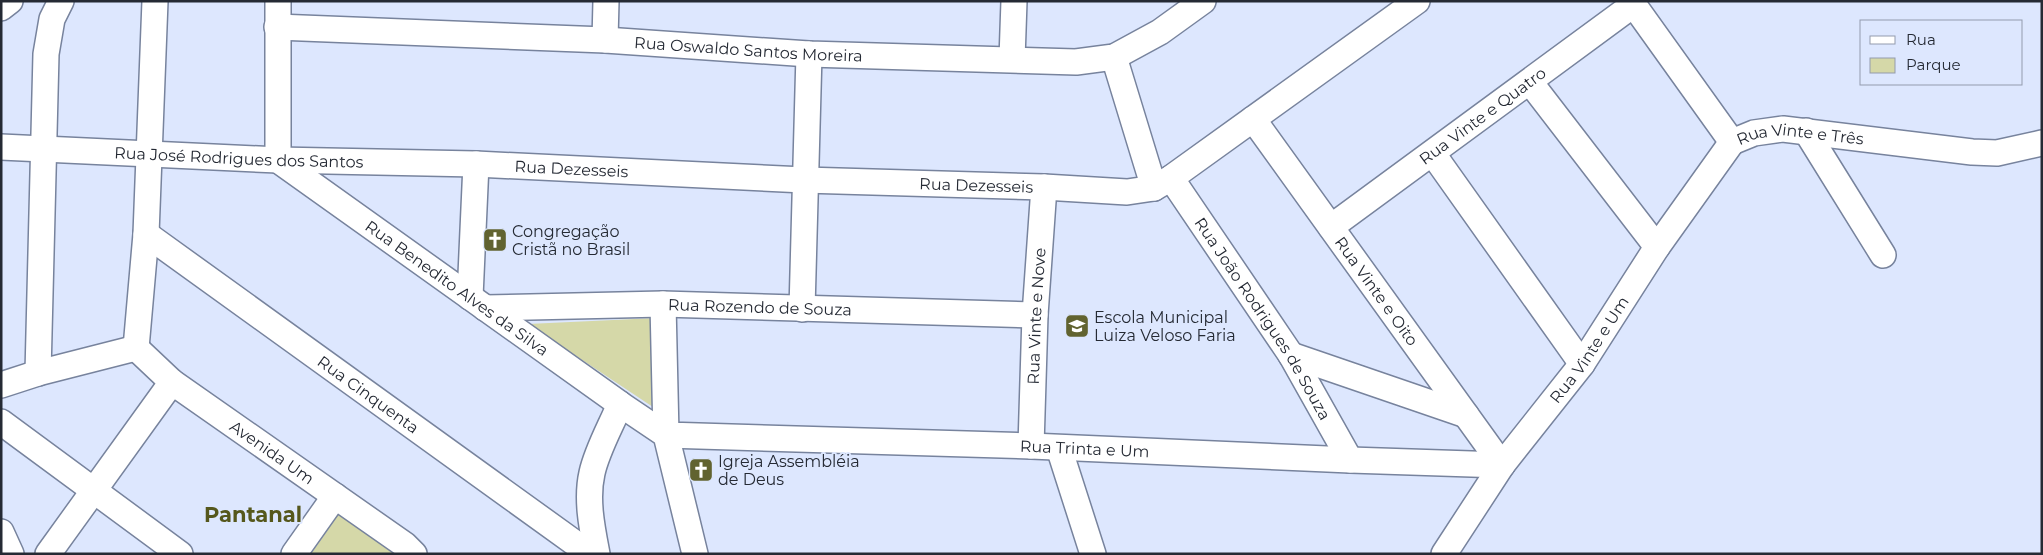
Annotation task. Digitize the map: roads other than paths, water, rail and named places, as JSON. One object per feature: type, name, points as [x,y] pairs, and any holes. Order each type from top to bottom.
[{"type":"street","points":[[1,8],[10,1]]},
{"type":"street","points":[[38,373],[42,150],[47,37],[52,20],[61,1]]},
{"type":"street","points":[[1,385],[38,373],[136,348],[146,234],[155,1]]},
{"type":"street","points":[[278,1],[278,160]]},
{"type":"street","points":[[605,40],[606,1]]},
{"type":"street","points":[[1012,59],[1014,1]]},
{"type":"street","name":"Rua Oswaldo Santos Moreira","points":[[277,27],[605,40],[808,54],[1076,62],[1114,58],[1160,32],[1204,1]]},
{"type":"street","name":"Rua Dezesseis","points":[[476,164],[804,180],[1044,187],[1127,192],[1162,183],[1417,1]]},
{"type":"street","name":"Rua Vinte e Quatro","points":[[1331,227],[1530,82],[1632,3]]},
{"type":"street","name":"Rua Vinte e Três","points":[[1632,3],[1732,142],[1770,130],[1806,130],[1972,152],[1997,153],[2042,143]]},
{"type":"street","points":[[802,309],[808,54]]},
{"type":"street","name":"Rua João Rodrigues de Souza","points":[[1114,58],[1162,183],[1291,356],[1350,460]]},
{"type":"street","points":[[1530,82],[1657,247]]},
{"type":"street","name":"Rua Vinte e Oito","points":[[1252,119],[1502,465]]},
{"type":"street","points":[[1806,130],[1883,255]]},
{"type":"street","name":"Rua Vinte e Um","points":[[1444,554],[1502,465],[1582,364],[1657,247],[1732,142]]},
{"type":"street","name":"Rua José Rodrigues dos Santos","points":[[1,147],[278,160],[476,164]]},
{"type":"street","points":[[1433,154],[1582,364]]},
{"type":"street","name":"Rua Benedito Alves da Silva","points":[[278,160],[620,404],[666,434]]},
{"type":"street","points":[[476,164],[478,303]]},
{"type":"street","name":"Rua Vinte e Nove","points":[[1030,446],[1035,315],[1044,187]]},
{"type":"street","name":"Rua Cinquenta","points":[[146,234],[590,554]]},
{"type":"street","name":"Rua Rozendo de Souza","points":[[478,303],[664,304],[1035,315]]},
{"type":"street","points":[[664,304],[666,434],[695,554]]},
{"type":"street","name":"Avenida Um","points":[[136,348],[172,382],[405,544],[414,554]]},
{"type":"street","points":[[1291,356],[1466,415]]},
{"type":"street","points":[[48,554],[96,491],[172,382]]},
{"type":"street","points":[[597,554],[592,532],[590,491],[592,471],[620,404]]},
{"type":"street","points":[[1,422],[180,554]]},
{"type":"street","name":"Rua Trinta e Um","points":[[666,434],[1502,465]]},
{"type":"street","points":[[1059,448],[1093,554]]},
{"type":"street","points":[[294,554],[335,496]]},
{"type":"street","points":[[1,532],[11,554]]},
{"type":"place","name":"Congregação Cristã no Brasil","points":[[495,240]]},
{"type":"place","name":"Escola Municipal Luiza Veloso Faria","points":[[1077,326]]},
{"type":"place","name":"Igreja Assembléia de Deus","points":[[701,470]]},
{"type":"district","name":"Pantanal","points":[[253,514]]}]
